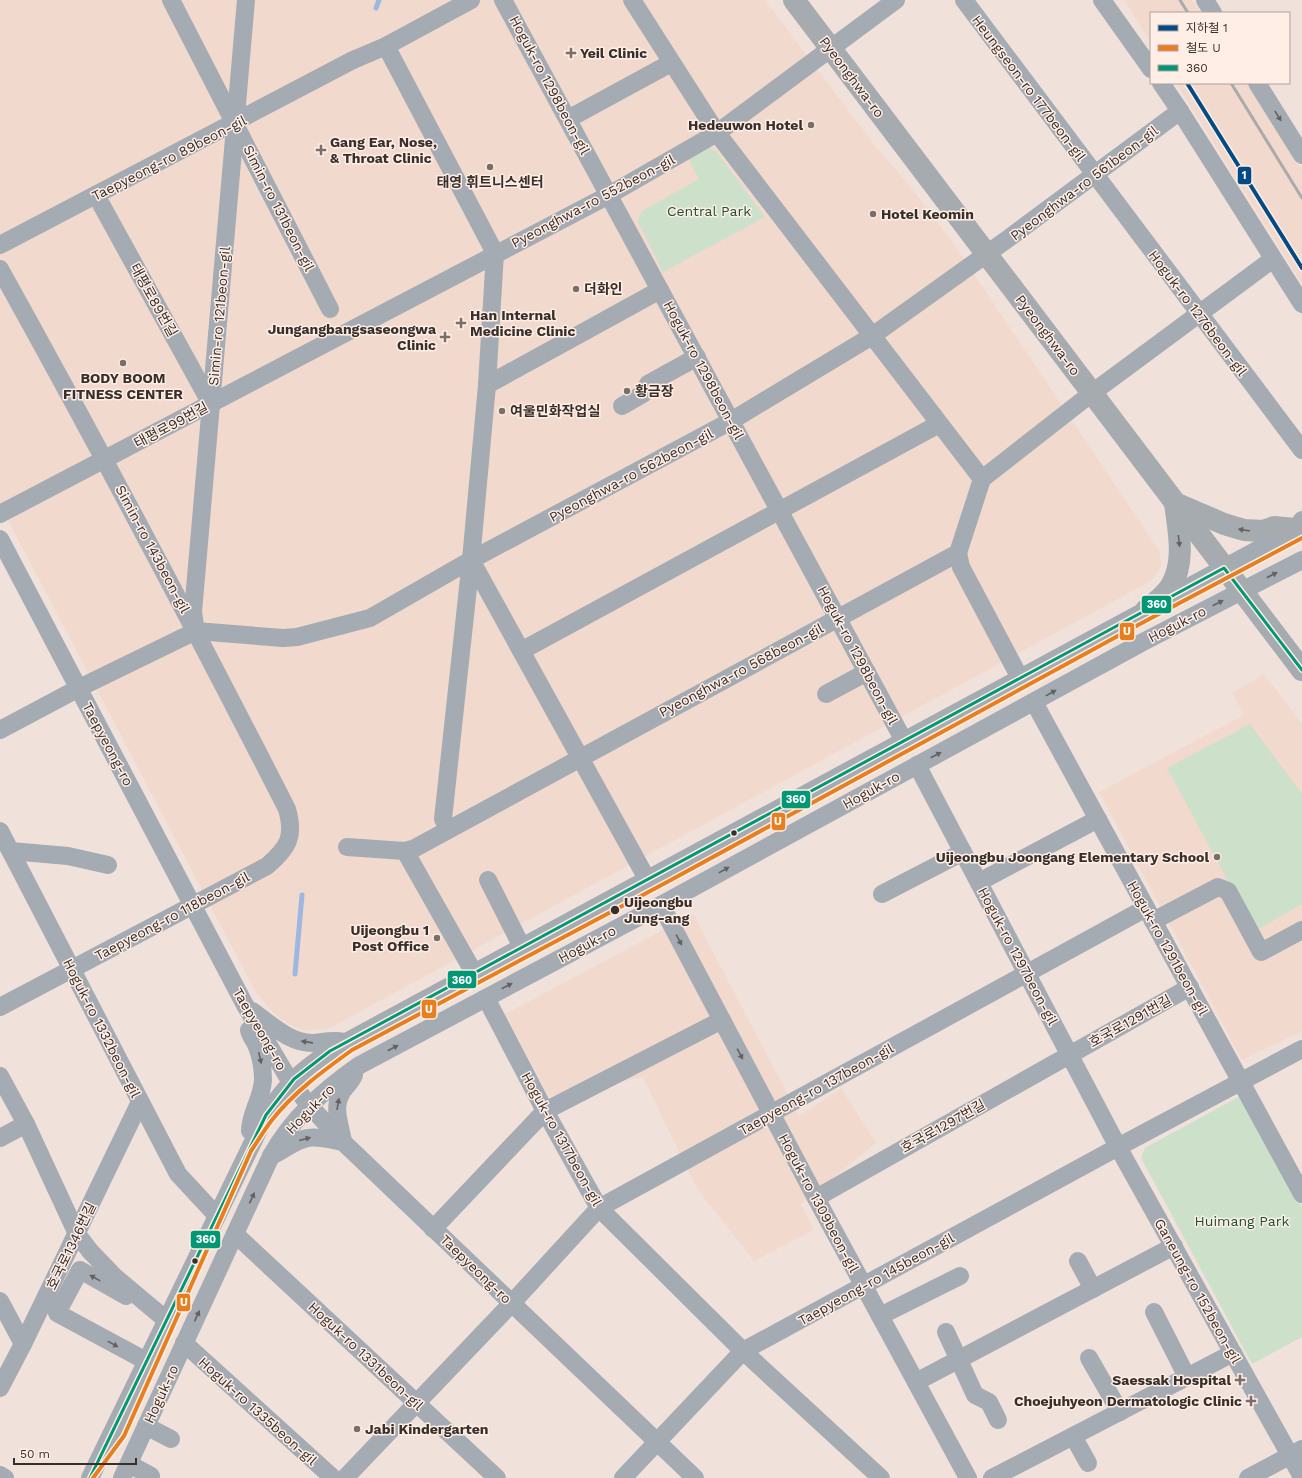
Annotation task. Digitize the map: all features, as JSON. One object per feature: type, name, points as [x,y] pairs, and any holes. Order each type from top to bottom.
[{"type":"main road","name":"Pyeonghwa-ro","points":[[794,0],[1302,670]]},
{"type":"main road","points":[[1146,610],[1171,587],[1176,574],[1180,551],[1175,503],[1236,528],[1263,531],[1300,520]]},
{"type":"street","name":"Simin-ro 131beon-gil","points":[[171,0],[236,123],[330,309]]},
{"type":"street","name":"Simin-ro 121beon-gil","points":[[196,631],[193,612],[246,0]]},
{"type":"street","name":"Taepyeong-ro 89beon-gil","points":[[0,245],[338,70],[353,60],[386,46],[471,0]]},
{"type":"street","name":"Hoguk-ro 1298beon-gil","points":[[503,0],[904,741]]},
{"type":"street","points":[[632,0],[717,134],[982,479]]},
{"type":"street","name":"Pyeonghwa-ro 552beon-gil","points":[[342,335],[495,253],[609,195],[717,134],[896,0]]},
{"type":"street","name":"Heungseon-ro 177beon-gil","points":[[964,0],[1094,175]]},
{"type":"street","points":[[1102,0],[1150,68]]},
{"type":"street","points":[[1205,0],[1212,12]]},
{"type":"street","points":[[386,46],[495,253],[487,385],[471,560],[443,819],[448,829]]},
{"type":"street","points":[[568,119],[671,63]]},
{"type":"street","points":[[1162,84],[1302,304]]},
{"type":"street","points":[[1258,84],[1302,155]]},
{"type":"street","name":"Pyeonghwa-ro 561beon-gil","points":[[987,254],[1180,111]]},
{"type":"street","name":"Hoguk-ro 1276beon-gil","points":[[1094,175],[1302,450]]},
{"type":"street","name":"태평로89번길","points":[[96,195],[211,404]]},
{"type":"street","name":"Pyeonghwa-ro 562beon-gil","points":[[196,631],[283,638],[297,637],[370,618],[471,560],[731,421],[872,336],[987,254]]},
{"type":"street","points":[[1020,678],[961,567],[958,553],[982,479],[1092,393],[1274,259]]},
{"type":"street","name":"Simin-ro 143beon-gil","points":[[0,269],[106,459],[196,631],[287,809],[291,836]]},
{"type":"street","points":[[487,385],[660,290]]},
{"type":"street","name":"태평로99번길","points":[[0,514],[342,335]]},
{"type":"street","points":[[622,406],[643,394],[648,384],[697,357]]},
{"type":"street","points":[[521,650],[940,424]]},
{"type":"street","name":"Hoguk-ro","points":[[90,1478],[165,1319],[217,1216],[250,1145],[266,1115],[290,1081],[309,1065],[346,1042],[1224,568],[1300,520]]},
{"type":"street","name":"Taepyeong-ro","points":[[0,539],[246,1007],[290,1081],[309,1106],[342,1142],[695,1478]]},
{"type":"street","name":"Pyeonghwa-ro 568beon-gil","points":[[347,847],[405,851],[415,848],[958,553]]},
{"type":"street","points":[[471,560],[647,879]]},
{"type":"street","name":"Hoguk-ro","points":[[125,1471],[271,1156],[287,1130],[322,1093],[358,1066],[661,905],[1141,643],[1302,560]]},
{"type":"street","points":[[0,730],[79,688],[196,631]]},
{"type":"street","points":[[826,694],[867,672]]},
{"type":"street","name":"Hoguk-ro 1291beon-gil","points":[[1034,702],[1302,1194]]},
{"type":"street","name":"Hoguk-ro 1297beon-gil","points":[[917,765],[1118,1147]]},
{"type":"street","points":[[979,882],[1098,819]]},
{"type":"street","name":"Hoguk-ro 1332beon-gil","points":[[0,831],[73,969],[178,1174],[217,1216]]},
{"type":"street","name":"Taepyeong-ro 118beon-gil","points":[[0,1007],[267,866],[283,853],[291,836]]},
{"type":"street","points":[[11,851],[68,856],[108,865]]},
{"type":"street","points":[[405,851],[474,973]]},
{"type":"street","points":[[882,894],[963,852]]},
{"type":"street","points":[[488,880],[522,947]]},
{"type":"street","name":"Taepyeong-ro 137beon-gil","points":[[345,1478],[512,1303],[599,1208],[1027,974],[1150,915],[1218,887],[1228,892],[1261,952],[1302,930]]},
{"type":"street","name":"Hoguk-ro 1309beon-gil","points":[[661,905],[816,1198],[968,1478]]},
{"type":"street","name":"호국로1291번길","points":[[1070,1055],[1190,988]]},
{"type":"street","name":"Hoguk-ro 1317beon-gil","points":[[486,998],[545,1111],[599,1208],[743,1351],[881,1478]]},
{"type":"street","points":[[246,1007],[283,1034],[302,1042],[314,1043],[331,1040],[346,1042]]},
{"type":"street","points":[[246,1007],[250,1033],[257,1047],[263,1081],[260,1094],[250,1120],[250,1145]]},
{"type":"street","points":[[433,1228],[545,1111],[722,1020]]},
{"type":"street","name":"Taepyeong-ro 145beon-gil","points":[[623,1478],[743,1351],[1118,1147],[1302,1050]]},
{"type":"street","name":"호국로1297번길","points":[[816,1198],[1070,1055]]},
{"type":"street","points":[[271,1156],[282,1152],[298,1141],[308,1138],[342,1142],[341,1124],[336,1113],[337,1105],[340,1095],[352,1080],[358,1066]]},
{"type":"street","points":[[0,1076],[26,1124],[77,1234],[90,1251],[134,1294],[165,1319]]},
{"type":"street","name":"호국로1346번길","points":[[0,1388],[77,1234],[140,1102]]},
{"type":"street","points":[[0,1138],[26,1124]]},
{"type":"street","name":"Ganeung-ro 152beon-gil","points":[[1118,1147],[1233,1353],[1296,1452],[1302,1477]]},
{"type":"street","name":"Hoguk-ro 1331beon-gil","points":[[235,1234],[496,1478]]},
{"type":"street","points":[[916,1382],[1174,1246]]},
{"type":"street","points":[[1078,1261],[1093,1289]]},
{"type":"street","points":[[134,1294],[129,1297],[80,1270],[57,1313],[146,1361]]},
{"type":"street","points":[[880,1316],[960,1276]]},
{"type":"street","points":[[0,1302],[23,1344]]},
{"type":"street","points":[[1154,1312],[1187,1377]]},
{"type":"street","points":[[946,1332],[960,1359],[975,1395],[990,1402],[998,1420]]},
{"type":"street","name":"Hoguk-ro 1335beon-gil","points":[[184,1344],[333,1478]]},
{"type":"street","points":[[992,1478],[1233,1353]]},
{"type":"street","points":[[1089,1358],[1120,1412]]},
{"type":"street","points":[[146,1426],[171,1439]]},
{"type":"street","points":[[1073,1436],[1088,1463]]},
{"type":"street","points":[[1248,1478],[1296,1452]]},
{"type":"street","points":[[125,1471],[151,1476]]},
{"type":"street","points":[[0,1475],[5,1478]]},
{"type":"shaded area","points":[[0,0],[765,0],[876,147],[910,186],[956,247],[1160,552],[1161,566],[1151,581],[330,1028],[307,1031],[294,1027],[274,1014],[255,991],[0,505]]},
{"type":"shaded area","points":[[1124,0],[1192,0],[1200,12],[1150,12],[1150,40]]},
{"type":"shaded area","points":[[1177,84],[1247,84],[1291,151],[1302,170],[1302,284]]},
{"type":"shaded area","name":"Uijeongbu Joongang Elementary School","points":[[1264,674],[1302,724],[1302,1031],[1242,1060],[1099,792],[1244,715],[1232,693]]},
{"type":"shaded area","points":[[693,914],[799,1116],[841,1088],[876,1143],[801,1204],[814,1230],[754,1261],[697,1189],[643,1077],[549,1097],[505,1014]]},
{"type":"green space","name":"Central Park","points":[[708,148],[716,151],[765,217],[663,272],[638,222],[639,216],[642,211],[699,179],[689,159]]},
{"type":"green space","points":[[1250,724],[1302,794],[1302,904],[1255,931],[1167,768]]},
{"type":"green space","name":"Huimang Park","points":[[1242,1095],[1302,1207],[1302,1337],[1252,1364],[1141,1158],[1145,1148]]},
{"type":"waterway","points":[[376,8],[379,0]]},
{"type":"waterway","points":[[295,974],[302,895]]},
{"type":"railway","points":[[1180,0],[1187,12]]},
{"type":"railway","points":[[1232,84],[1302,198]]},
{"type":"metro line","name":"1","points":[[1188,84],[1302,268]]},
{"type":"rail line","name":"U","points":[[93,1478],[124,1436],[251,1151],[269,1124],[281,1110],[299,1091],[320,1074],[352,1050],[669,881],[1138,625],[1302,538]]},
{"type":"transit line","name":"360","points":[[90,1478],[266,1115],[294,1079],[330,1051],[1224,568],[1302,670]]},
{"type":"place","name":"Yeil Clinic","points":[[571,53]]},
{"type":"place","name":"Hedeuwon Hotel","points":[[811,125]]},
{"type":"place","name":"Gang Ear, Nose, & Throat Clinic","points":[[321,150]]},
{"type":"place","name":"태영 휘트니스센터","points":[[490,167]]},
{"type":"place","name":"Hotel Keomin","points":[[873,214]]},
{"type":"place","name":"더화인","points":[[576,289]]},
{"type":"place","name":"Han Internal Medicine Clinic","points":[[461,323]]},
{"type":"place","name":"Jungangbangsaseongwa Clinic","points":[[445,337]]},
{"type":"place","name":"BODY BOOM FITNESS CENTER","points":[[123,363]]},
{"type":"place","name":"황금장","points":[[627,391]]},
{"type":"place","name":"여울민화작업실","points":[[502,411]]},
{"type":"place","name":"Uijeongbu Joongang Elementary School","points":[[1217,857]]},
{"type":"place","name":"Uijeongbu Jung-ang","points":[[615,910]]},
{"type":"place","name":"Uijeongbu 1 Post Office","points":[[437,938]]},
{"type":"place","name":"Saessak Hospital","points":[[1240,1380]]},
{"type":"place","name":"Choejuhyeon Dermatologic Clinic","points":[[1251,1401]]},
{"type":"place","name":"Jabi Kindergarten","points":[[357,1429]]}]
